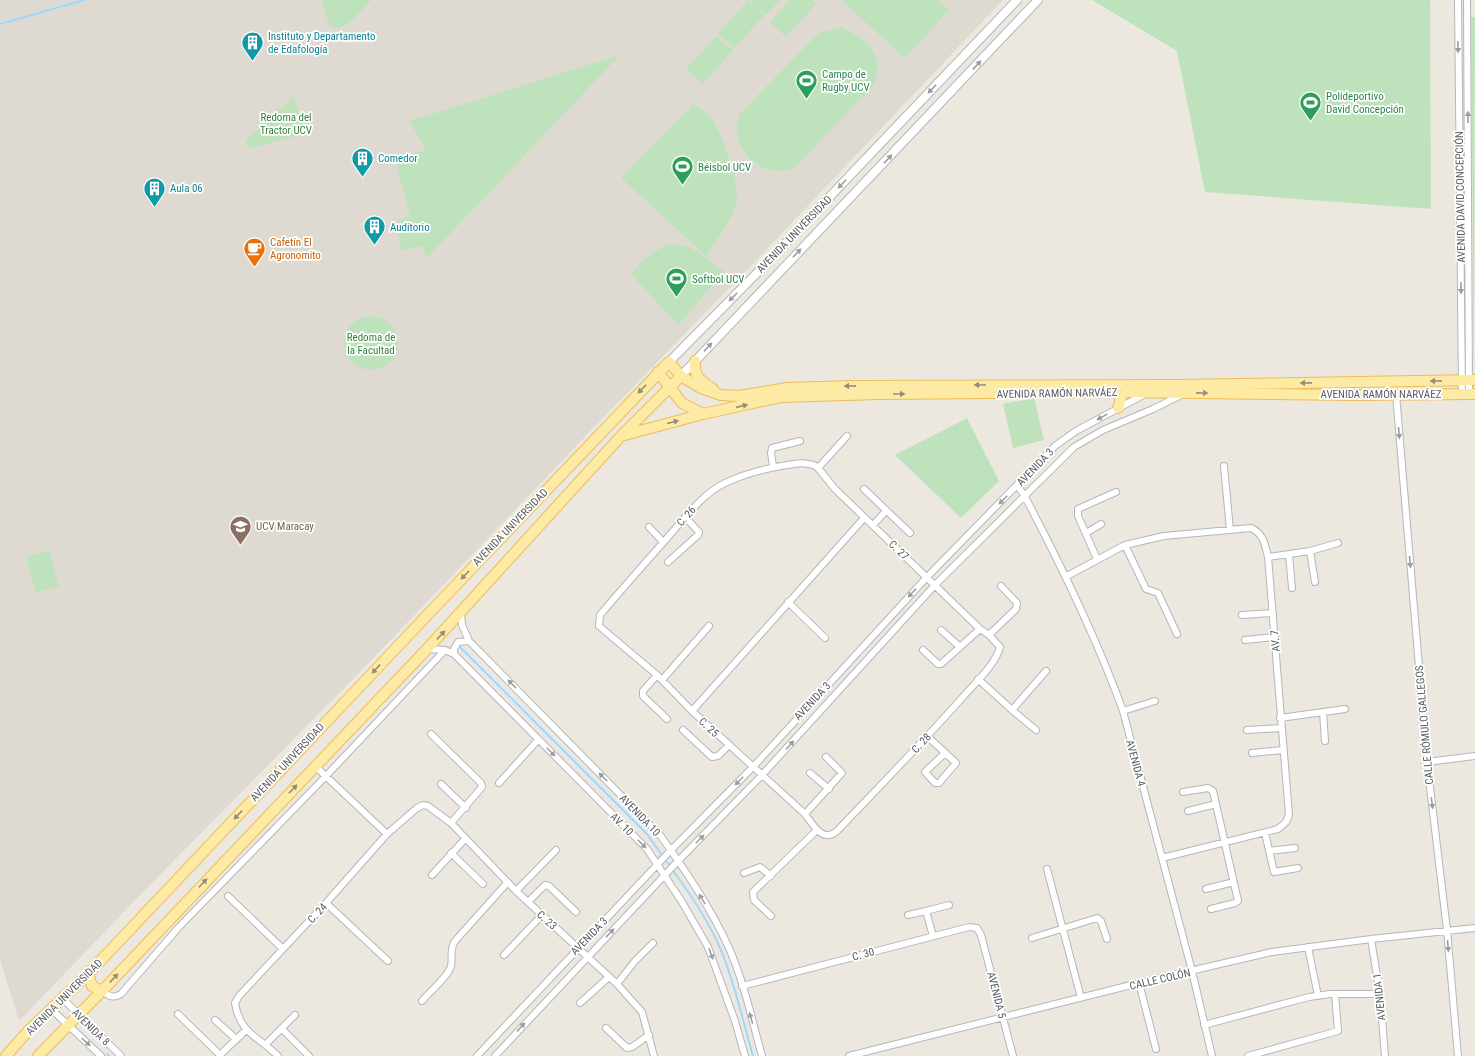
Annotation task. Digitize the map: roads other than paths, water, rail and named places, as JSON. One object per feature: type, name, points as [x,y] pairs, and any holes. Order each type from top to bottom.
[{"type":"main road","points":[[695,361],[694,372],[699,379],[721,395]]},
{"type":"main road","name":"AVENIDA UNIVERSIDAD","points":[[6,1056],[62,998],[88,974],[669,362]]},
{"type":"main road","name":"AVENIDA RAMÓN NARVÁEZ","points":[[669,362],[682,376],[700,388],[721,395],[738,396],[787,388],[850,386],[1175,385],[1469,380]]},
{"type":"main road","points":[[658,372],[682,403],[704,414]]},
{"type":"main road","name":"AVENIDA UNIVERSIDAD","points":[[38,1056],[77,1014],[102,991],[428,649],[621,436],[682,376]]},
{"type":"main road","name":"AVENIDA RAMÓN NARVÁEZ","points":[[621,436],[704,414],[781,397],[879,394],[1116,392],[1469,394]]},
{"type":"main road","points":[[1116,392],[1121,399],[1118,408]]},
{"type":"main road","points":[[88,974],[92,986],[102,991]]},
{"type":"street","name":"AVENIDA UNIVERSIDAD","points":[[669,362],[761,269],[1017,0]]},
{"type":"street","name":"AVENIDA UNIVERSIDAD","points":[[682,376],[1038,0]]},
{"type":"street","name":"AVENIDA DAVID CONCEPCIÓN","points":[[1458,0],[1461,308],[1469,380]]},
{"type":"street","name":"AVENIDA DAVID CONCEPCIÓN","points":[[1467,0],[1469,394]]},
{"type":"street","points":[[989,30],[999,41]]},
{"type":"street","points":[[1460,201],[1468,201]]},
{"type":"street","points":[[1461,308],[1469,308]]},
{"type":"street","name":"AVENIDA 3","points":[[477,1056],[578,948],[658,866],[671,850],[753,767],[927,577],[1055,446],[1076,431],[1149,392],[1175,385]]},
{"type":"street","name":"AVENIDA 3","points":[[495,1056],[678,861],[762,776],[935,585],[1074,447],[1103,430],[1186,393]]},
{"type":"street","name":"CALLE RÓMULO GALLEGOS","points":[[1396,394],[1427,762],[1447,930],[1458,1056]]},
{"type":"street","points":[[818,468],[825,458],[847,436]]},
{"type":"street","points":[[774,466],[771,453],[772,448],[800,441]]},
{"type":"street","name":"C. 26","points":[[600,615],[685,517],[705,496],[724,483],[774,466],[802,463],[814,465],[818,468]]},
{"type":"street","points":[[1224,466],[1230,530]]},
{"type":"street","name":"C. 27","points":[[818,468],[835,489],[864,518],[980,629],[995,641]]},
{"type":"street","name":"AVENIDA 4","points":[[1017,485],[1024,495],[1067,576],[1111,676],[1123,711],[1192,971],[1212,1056]]},
{"type":"street","points":[[864,489],[910,533]]},
{"type":"street","points":[[1097,559],[1077,512],[1078,509],[1116,492]]},
{"type":"street","points":[[873,525],[886,511]]},
{"type":"street","points":[[668,562],[698,535],[699,532],[685,517]]},
{"type":"street","points":[[692,712],[864,518]]},
{"type":"street","points":[[1086,533],[1101,524]]},
{"type":"street","points":[[650,527],[663,542]]},
{"type":"street","name":"AV. 7","points":[[1067,576],[1125,545],[1164,536],[1251,528],[1258,532],[1263,539],[1268,557],[1289,814],[1286,822],[1278,830],[1162,858]]},
{"type":"street","points":[[1268,557],[1310,551],[1338,544]]},
{"type":"street","points":[[1125,545],[1146,589],[1158,593],[1177,634]]},
{"type":"street","points":[[1310,551],[1315,582]]},
{"type":"street","points":[[1289,554],[1292,588]]},
{"type":"street","points":[[989,635],[1016,609],[1017,603],[1001,586]]},
{"type":"street","points":[[788,602],[825,638]]},
{"type":"street","name":"AVENIDA 10","points":[[462,612],[462,625],[469,641],[660,835],[671,850],[712,916],[729,948],[742,986],[762,1056]]},
{"type":"street","points":[[1242,615],[1273,613]]},
{"type":"street","name":"C. 25","points":[[600,615],[598,621],[599,626],[657,675],[692,712],[805,814],[817,830],[826,836]]},
{"type":"street","points":[[662,680],[709,626]]},
{"type":"street","points":[[924,650],[941,664],[980,629]]},
{"type":"street","points":[[941,630],[960,648]]},
{"type":"street","points":[[1245,640],[1275,637]]},
{"type":"street","points":[[454,654],[454,649],[458,642],[469,641]]},
{"type":"street","name":"C. 28","points":[[826,836],[832,835],[838,830],[927,736],[978,679],[999,653],[1000,647],[995,641]]},
{"type":"street","name":"AV. 10","points":[[428,649],[445,650],[454,654],[647,849],[682,902],[708,947],[735,1021],[745,1056]]},
{"type":"street","points":[[102,991],[111,997],[116,997],[121,994],[179,927],[326,776],[445,650]]},
{"type":"street","points":[[1012,710],[1046,671]]},
{"type":"street","points":[[657,675],[643,691],[643,696],[667,719]]},
{"type":"street","points":[[978,679],[1036,730]]},
{"type":"street","points":[[1123,711],[1155,701]]},
{"type":"street","points":[[1280,718],[1345,709]]},
{"type":"street","points":[[1323,712],[1325,741]]},
{"type":"street","points":[[1247,730],[1281,728]]},
{"type":"street","points":[[683,730],[712,757],[718,756],[729,745]]},
{"type":"street","points":[[431,734],[480,783],[482,787],[466,808],[451,823]]},
{"type":"street","points":[[927,736],[956,763],[956,765],[939,782],[935,783],[926,772],[945,753]]},
{"type":"street","points":[[499,783],[538,740]]},
{"type":"street","points":[[1252,753],[1283,750]]},
{"type":"street","points":[[1427,762],[1475,756]]},
{"type":"street","points":[[805,814],[829,790],[842,773],[826,757]]},
{"type":"street","points":[[315,766],[387,834]]},
{"type":"street","points":[[810,773],[829,790]]},
{"type":"street","points":[[441,784],[466,808]]},
{"type":"street","points":[[1183,792],[1208,788],[1213,791],[1238,901],[1211,909]]},
{"type":"street","points":[[1188,811],[1216,804]]},
{"type":"street","name":"C. 23","points":[[417,808],[423,805],[428,806],[451,823],[507,883],[617,984],[642,1012],[654,1056]]},
{"type":"street","name":"C. 24","points":[[244,1028],[237,1016],[235,1003],[239,996],[326,903],[387,834],[417,808]]},
{"type":"street","points":[[771,916],[754,900],[752,896],[753,892],[817,830]]},
{"type":"street","points":[[1265,833],[1274,872],[1298,868]]},
{"type":"street","points":[[432,875],[465,839]]},
{"type":"street","points":[[1269,851],[1295,848]]},
{"type":"street","points":[[516,891],[556,850]]},
{"type":"street","points":[[451,853],[483,884]]},
{"type":"street","points":[[744,874],[760,867],[771,876]]},
{"type":"street","points":[[1047,869],[1081,998]]},
{"type":"street","points":[[1206,889],[1234,882]]},
{"type":"street","points":[[422,1001],[448,972],[451,965],[452,947],[455,941],[507,883]]},
{"type":"street","points":[[528,902],[545,885],[549,886],[576,912]]},
{"type":"street","points":[[228,896],[283,949]]},
{"type":"street","points":[[326,903],[388,961]]},
{"type":"street","points":[[908,915],[949,905]]},
{"type":"street","points":[[926,911],[933,936]]},
{"type":"street","points":[[504,954],[542,915]]},
{"type":"street","points":[[1032,938],[1097,918],[1101,921],[1107,939]]},
{"type":"street","name":"C. 30","points":[[742,986],[969,927],[977,928],[981,935]]},
{"type":"street","name":"CALLE COLÓN","points":[[849,1056],[1139,982],[1272,952],[1447,930],[1475,928]]},
{"type":"street","name":"AVENIDA 5","points":[[981,935],[1013,1056]]},
{"type":"street","name":"AVENIDA 1","points":[[1371,939],[1380,994],[1385,1056]]},
{"type":"street","points":[[617,984],[635,961],[653,943]]},
{"type":"street","points":[[1308,947],[1318,996]]},
{"type":"street","points":[[580,1003],[608,977]]},
{"type":"street","points":[[1139,982],[1156,1049]]},
{"type":"street","points":[[1204,1025],[1318,996],[1335,994],[1380,994]]},
{"type":"street","points":[[1248,1056],[1338,1031],[1335,994]]},
{"type":"street","name":"AVENIDA 8","points":[[62,998],[121,1056]]},
{"type":"street","name":"AVENIDA 8","points":[[51,1009],[101,1056]]},
{"type":"street","points":[[178,1014],[220,1055],[236,1039],[244,1028],[266,1044],[278,1056]]},
{"type":"street","points":[[266,1044],[295,1015]]},
{"type":"street","points":[[216,1020],[236,1039]]},
{"type":"street","points":[[606,1028],[627,1048],[632,1047],[649,1035]]},
{"type":"street","points":[[282,1029],[309,1056]]},
{"type":"waterway","points":[[0,24],[84,0]]},
{"type":"waterway","points":[[460,647],[647,834],[662,855]]},
{"type":"waterway","points":[[674,872],[700,910],[721,950],[735,989],[753,1056]]},
{"type":"place","name":"Instituto y Departamento de Edafología","points":[[253,62]]},
{"type":"place","name":"Campo de Rugby UCV","points":[[807,100]]},
{"type":"place","name":"Polideportivo David Concepción","points":[[1311,122]]},
{"type":"place","name":"Comedor","points":[[362,178]]},
{"type":"place","name":"Béisbol UCV","points":[[683,186]]},
{"type":"place","name":"Aula 06","points":[[154,208]]},
{"type":"place","name":"Auditorio","points":[[375,246]]},
{"type":"place","name":"Cafetín El Agronomito","points":[[255,268]]},
{"type":"place","name":"Softbol UCV","points":[[677,298]]},
{"type":"place","name":"UCV Maracay","points":[[240,546]]},
{"type":"park label","name":"Redoma del Tractor UCV","points":[[286,123]]},
{"type":"park label","name":"Redoma de la Facultad","points":[[371,343]]}]
